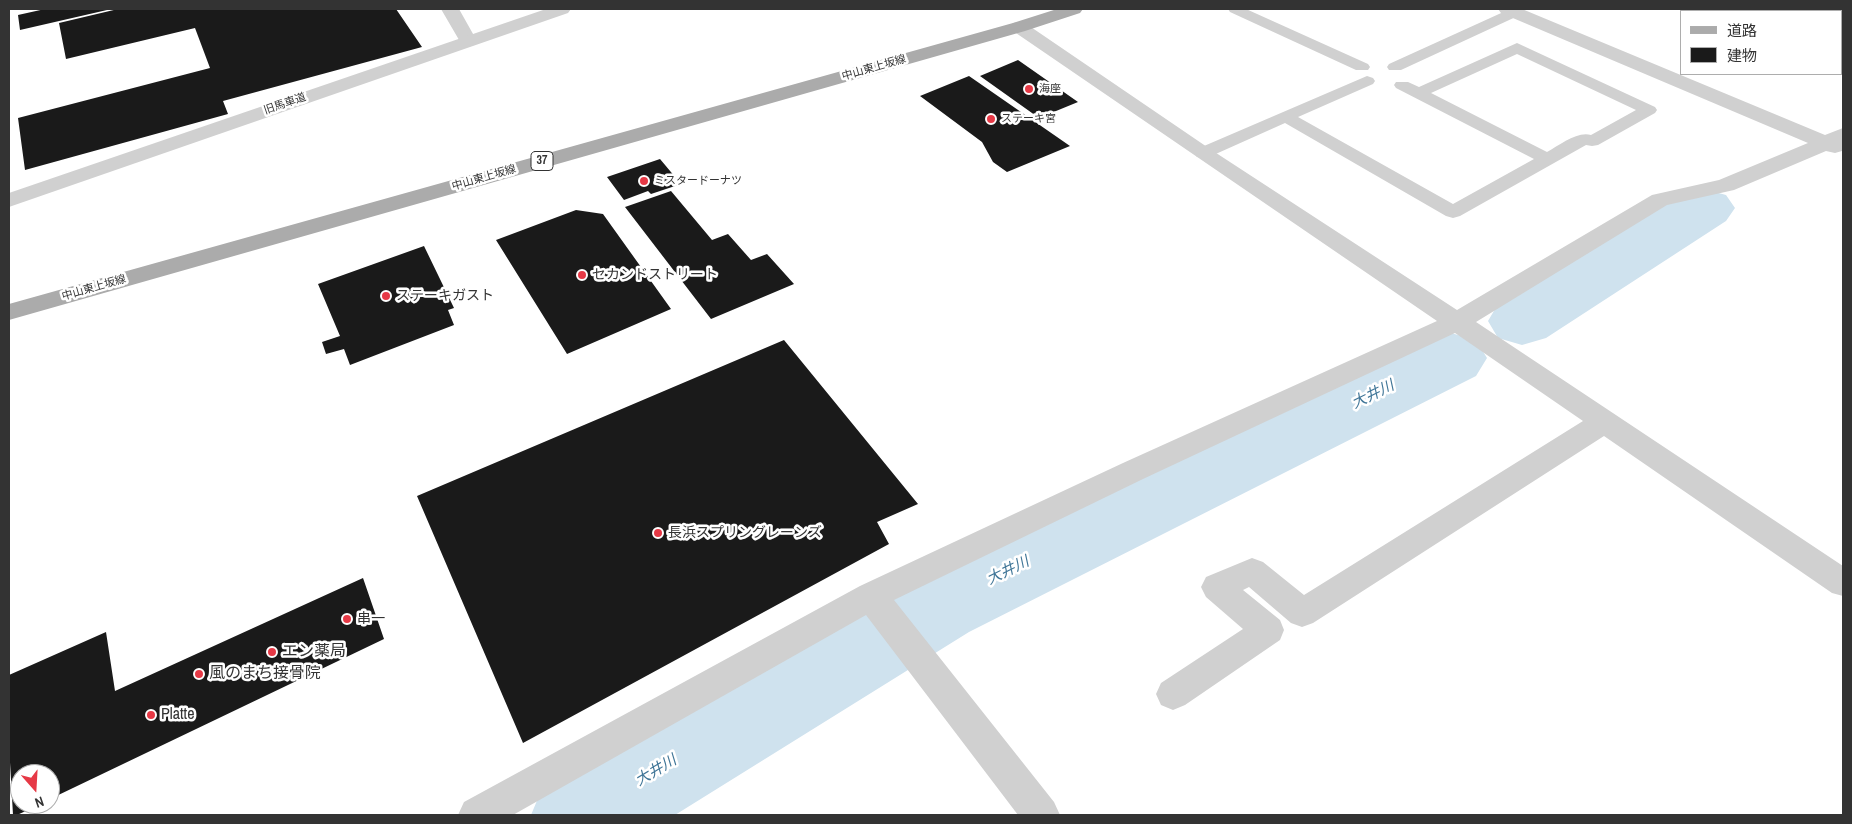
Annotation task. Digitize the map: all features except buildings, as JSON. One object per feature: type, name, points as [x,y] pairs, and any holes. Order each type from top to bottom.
[{"type":"main road","name":"中山東上坂線","points":[[9,312],[1074,9]]},
{"type":"street","points":[[450,9],[468,41]]},
{"type":"street","name":"旧馬車道","points":[[9,200],[562,9]]},
{"type":"street","points":[[1511,11],[1838,142]]},
{"type":"street","points":[[1019,26],[1203,153],[1843,583]]},
{"type":"street","points":[[476,815],[871,596],[1133,470],[1457,322],[1660,200],[1726,185],[1838,142]]},
{"type":"street","points":[[1173,694],[1268,630],[1217,587],[1252,570],[1302,614],[1604,422]]},
{"type":"street","points":[[871,596],[1041,815]]},
{"type":"lane","points":[[1235,9],[1381,81],[1419,93],[1548,159]]},
{"type":"lane","points":[[1395,67],[1511,11]]},
{"type":"lane","points":[[1286,117],[1453,212],[1585,138],[1592,141],[1648,110],[1517,48],[1419,93]]},
{"type":"lane","points":[[1203,153],[1286,117],[1381,81],[1407,78],[1405,74],[1395,67],[1380,64],[1381,81]]},
{"type":"waterway","name":"大井川","points":[[1522,321],[1704,208]]},
{"type":"waterway","name":"大井川","points":[[582,815],[938,605],[1451,358]]},
{"type":"place","name":"海座","points":[[1029,89]]},
{"type":"place","name":"ステーキ宮","points":[[991,119]]},
{"type":"place","name":"ミスタードーナツ","points":[[644,181]]},
{"type":"place","name":"セカンドストリート","points":[[582,275]]},
{"type":"place","name":"ステーキガスト","points":[[386,296]]},
{"type":"place","name":"長浜スプリングレーンズ","points":[[658,533]]},
{"type":"place","name":"串一","points":[[347,619]]},
{"type":"place","name":"エン薬局","points":[[272,652]]},
{"type":"place","name":"風のまち接骨院","points":[[199,674]]},
{"type":"place","name":"Platte","points":[[151,715]]}]
